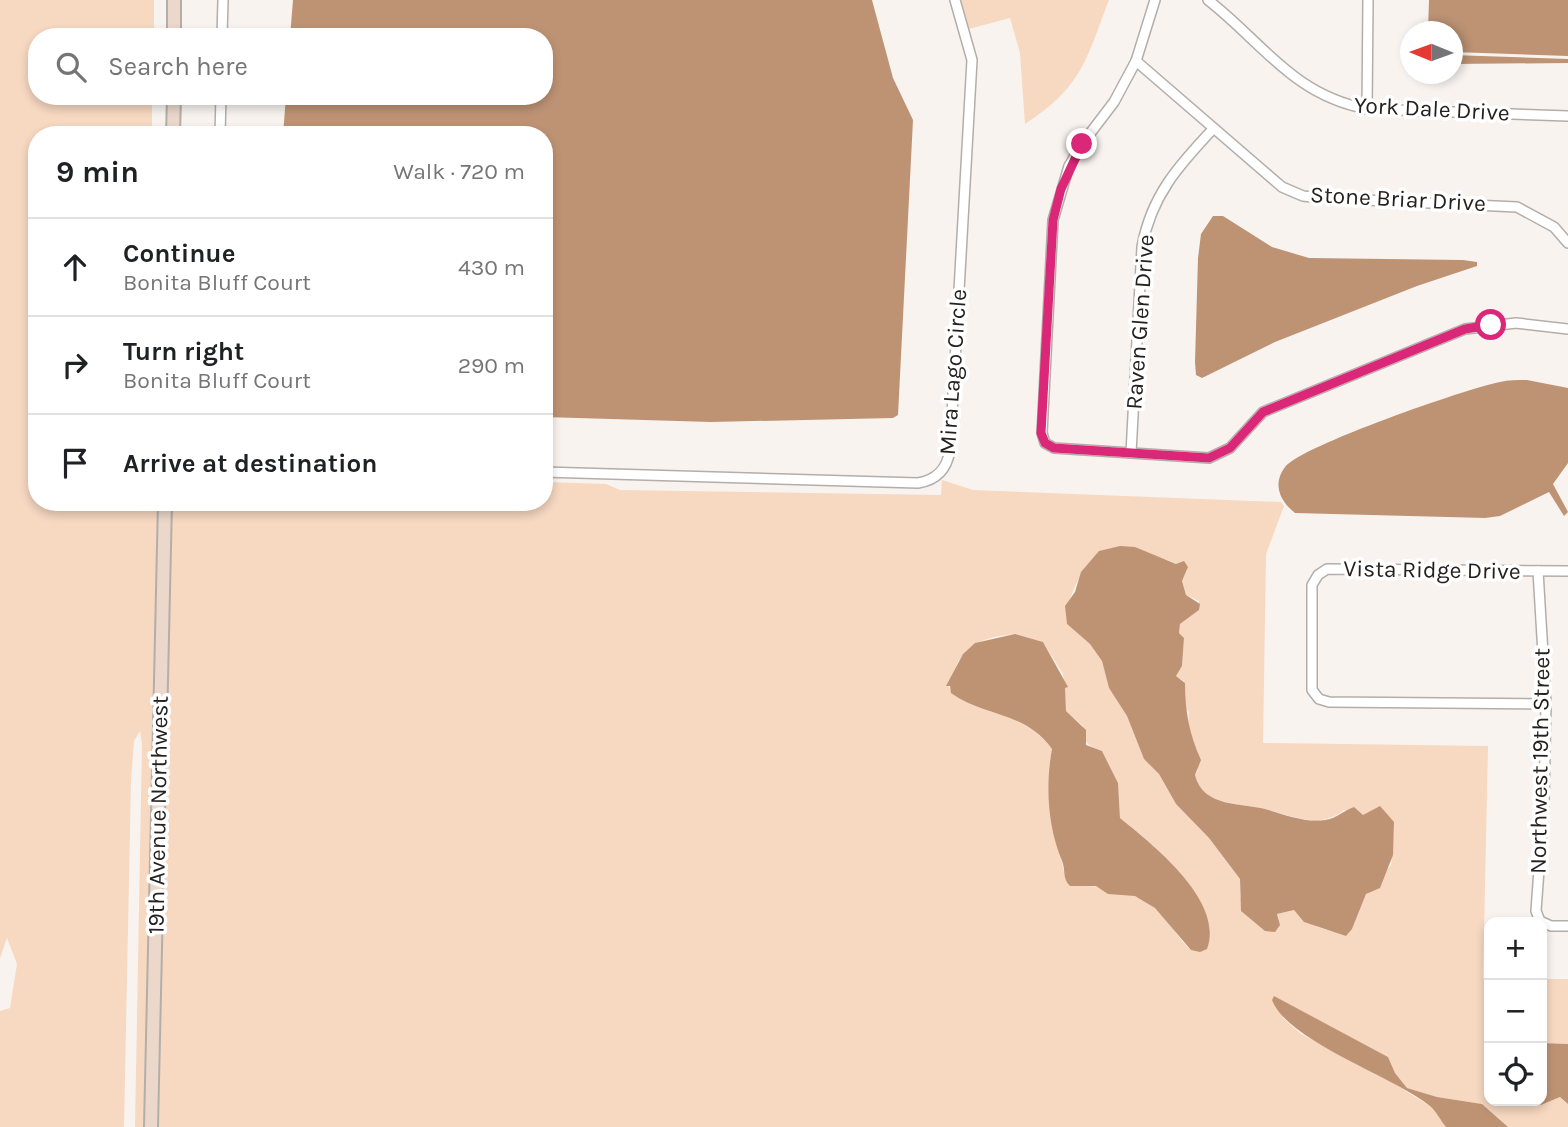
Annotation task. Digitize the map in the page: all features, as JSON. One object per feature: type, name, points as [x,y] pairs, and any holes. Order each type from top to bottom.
[{"type":"street","points":[[174,0],[174,28]]},
{"type":"street","points":[[222,28],[223,0]]},
{"type":"street","name":"Mira Lago Circle","points":[[553,472],[918,483],[942,472],[950,450],[972,60],[955,0]]},
{"type":"street","points":[[1155,0],[1136,61],[1115,102],[1082,144],[1061,189],[1053,220],[1041,433],[1045,443],[1054,448],[1209,458],[1230,448],[1263,412],[1465,329],[1516,323],[1568,329]]},
{"type":"street","name":"York Dale Drive","points":[[1208,0],[1301,83],[1341,104],[1367,109],[1568,116]]},
{"type":"street","points":[[1367,109],[1368,0]]},
{"type":"street","name":"Stone Briar Drive","points":[[1136,61],[1282,187],[1303,196],[1517,207],[1554,227],[1568,243]]},
{"type":"street","points":[[174,105],[175,126]]},
{"type":"street","points":[[220,126],[221,105]]},
{"type":"street","name":"Raven Glen Drive","points":[[1131,453],[1142,247],[1146,222],[1164,186],[1213,129]]},
{"type":"street","name":"19th Avenue Northwest","points":[[151,1127],[165,511]]},
{"type":"street","name":"Vista Ridge Drive","points":[[1546,704],[1329,702],[1319,699],[1312,690],[1312,585],[1318,575],[1327,569],[1568,571]]},
{"type":"street","name":"Northwest 19th Street","points":[[1538,571],[1546,704],[1544,800],[1536,911],[1540,921],[1551,926],[1568,926]]},
{"type":"shaded area","points":[[0,0],[154,0],[154,28],[28,28],[28,105],[152,105],[152,126],[28,126],[28,511],[161,511],[147,1127],[135,1127],[142,744],[140,731],[134,741],[131,780],[124,1127],[0,1127],[0,1011],[10,1008],[17,964],[7,938],[0,958]]},
{"type":"shaded area","points":[[293,0],[872,0],[893,78],[913,120],[898,415],[893,418],[711,422],[553,417],[553,126],[284,126],[285,105],[553,105],[553,28],[291,28]]},
{"type":"shaded area","points":[[955,0],[1109,0],[1080,71],[1059,97],[1025,124],[1020,53],[1010,18],[965,30]]},
{"type":"shaded area","points":[[1429,0],[1568,0],[1568,56],[1463,52],[1463,21],[1428,21]]},
{"type":"shaded area","points":[[1463,55],[1568,59],[1568,63],[1463,64]]},
{"type":"shaded area","points":[[1213,216],[1223,216],[1272,247],[1309,258],[1463,260],[1477,262],[1477,266],[1417,286],[1275,342],[1202,378],[1196,375],[1195,362],[1198,258],[1201,234]]},
{"type":"shaded area","points":[[1527,380],[1568,388],[1568,463],[1553,484],[1568,512],[1564,516],[1549,492],[1500,516],[1485,518],[1295,513],[1282,498],[1278,486],[1285,467],[1321,446],[1386,419],[1455,395],[1500,382]]},
{"type":"shaded area","points":[[942,480],[973,490],[1281,502],[1284,506],[1266,554],[1263,743],[1488,746],[1483,978],[1484,1106],[1407,1088],[1395,1073],[1388,1057],[1277,998],[1283,1018],[1301,1034],[1369,1068],[1433,1108],[1446,1127],[155,1127],[169,511],[553,511],[553,482],[606,484],[620,490],[941,495]],"holes":[[[1135,547],[1187,570],[1182,581],[1186,595],[1199,601],[1199,610],[1180,624],[1179,633],[1184,638],[1182,666],[1176,676],[1184,681],[1185,707],[1189,712],[1188,728],[1199,786],[1215,799],[1296,818],[1325,819],[1344,810],[1394,829],[1391,865],[1366,894],[1352,929],[1337,931],[1321,928],[1306,921],[1294,910],[1277,914],[1279,919],[1240,897],[1240,879],[1209,838],[1176,804],[1159,774],[1144,759],[1127,716],[1109,688],[1102,661],[1090,644],[1067,624],[1072,595],[1081,576],[1100,551]],[[1015,634],[1043,642],[1063,674],[1066,711],[1083,726],[1087,743],[1102,751],[1118,783],[1120,818],[1164,855],[1197,899],[1210,936],[1191,950],[1163,915],[1144,900],[1107,888],[1070,886],[1057,846],[1050,805],[1052,749],[1027,726],[969,703],[947,685],[962,656],[974,645],[989,638]]]},
{"type":"shaded area","points":[[1120,546],[1135,547],[1176,564],[1184,561],[1188,567],[1182,581],[1186,595],[1200,604],[1199,610],[1180,624],[1179,633],[1184,638],[1182,666],[1176,676],[1185,683],[1189,722],[1201,760],[1195,775],[1199,786],[1215,799],[1294,818],[1317,821],[1329,819],[1354,807],[1363,815],[1380,806],[1394,822],[1393,855],[1380,888],[1366,894],[1352,929],[1346,936],[1304,922],[1294,910],[1277,914],[1280,925],[1275,932],[1265,931],[1241,911],[1240,879],[1209,838],[1176,804],[1159,774],[1144,759],[1127,716],[1109,688],[1102,661],[1090,644],[1067,624],[1065,606],[1075,592],[1081,572],[1099,551]]},
{"type":"shaded area","points":[[1015,634],[1043,642],[1068,687],[1065,688],[1066,711],[1086,730],[1086,745],[1102,751],[1118,783],[1120,818],[1166,858],[1196,893],[1206,912],[1210,931],[1207,949],[1200,952],[1191,950],[1155,908],[1135,896],[1108,894],[1096,886],[1070,886],[1065,877],[1051,820],[1048,792],[1052,749],[1029,728],[964,701],[951,693],[950,686],[946,686],[963,654],[975,643]]},
{"type":"shaded area","points":[[1547,979],[1568,979],[1568,1044],[1547,1043]]},
{"type":"shaded area","points":[[1274,996],[1388,1057],[1395,1073],[1407,1088],[1437,1097],[1482,1104],[1508,1127],[1446,1127],[1432,1108],[1413,1095],[1298,1030],[1282,1015],[1272,1000]]},
{"type":"shaded area","points":[[1547,1043],[1568,1044],[1568,1104],[1560,1097],[1547,1102]]},
{"type":"shaded area","points":[[1560,1097],[1568,1104],[1568,1127],[1508,1127],[1484,1106],[1547,1106],[1547,1102]]},
{"type":"route","points":[[1082,144],[1069,166],[1053,220],[1041,433],[1045,443],[1054,448],[1209,458],[1230,448],[1247,426],[1263,412],[1465,329],[1491,325]]}]
